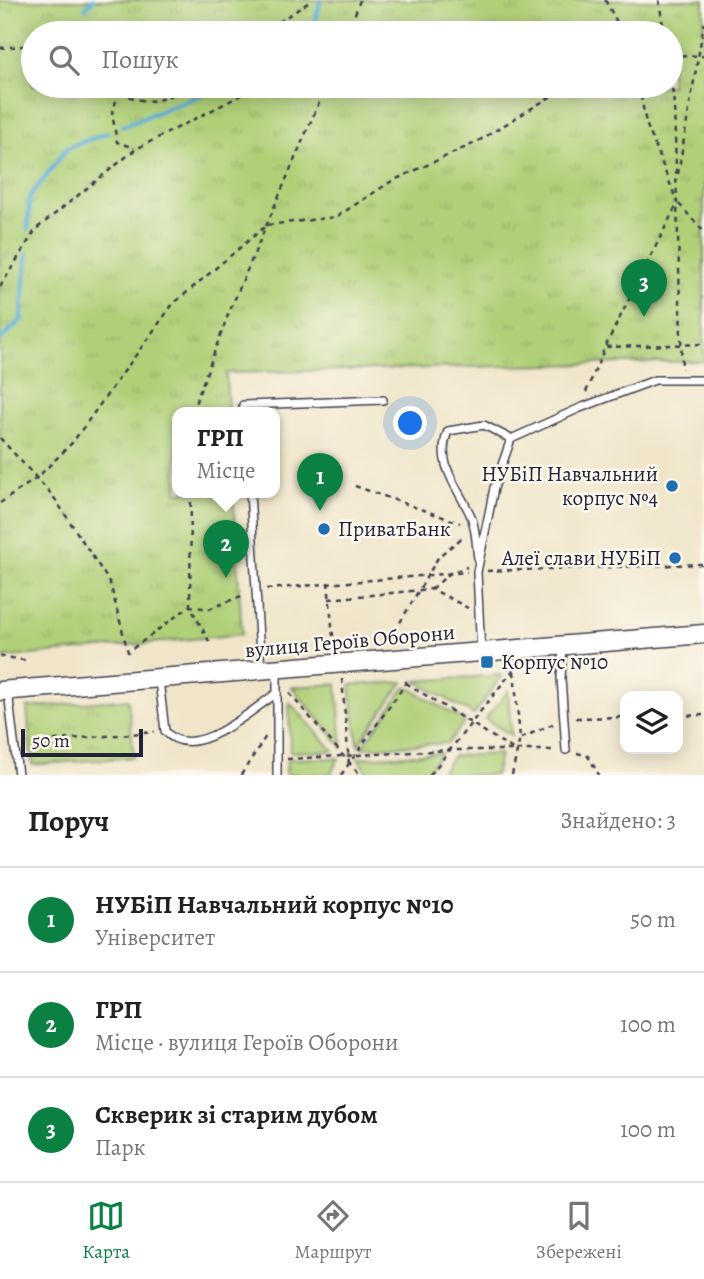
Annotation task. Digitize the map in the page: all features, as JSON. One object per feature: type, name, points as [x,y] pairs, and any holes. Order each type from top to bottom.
[{"type":"street","name":"вулиця Героїв Оборони","points":[[4,691],[271,675],[481,653],[704,634]]},
{"type":"lane","points":[[481,653],[477,572],[494,488],[511,439],[580,408],[656,380],[704,380]]},
{"type":"lane","points":[[243,407],[383,400]]},
{"type":"lane","points":[[479,562],[472,516],[459,496],[444,460],[443,445],[448,431],[484,425],[511,439]]},
{"type":"lane","points":[[250,498],[257,590],[276,693],[277,775]]},
{"type":"lane","points":[[563,646],[561,678],[566,750]]},
{"type":"lane","points":[[158,680],[165,731],[174,738],[207,740],[276,693]]},
{"type":"lane","points":[[4,691],[18,775]]},
{"type":"path","points":[[280,21],[312,0]]},
{"type":"path","points":[[352,21],[360,0]]},
{"type":"path","points":[[605,0],[616,21]]},
{"type":"path","points":[[659,0],[662,21]]},
{"type":"path","points":[[677,181],[702,56],[704,23]]},
{"type":"path","points":[[0,48],[21,46]]},
{"type":"path","points":[[683,55],[702,56]]},
{"type":"path","points":[[118,98],[113,113],[117,142],[135,149]]},
{"type":"path","points":[[140,98],[154,103],[165,98]]},
{"type":"path","points":[[0,286],[36,229],[135,149],[235,98]]},
{"type":"path","points":[[194,407],[228,316],[321,98]]},
{"type":"path","points":[[0,503],[37,478],[72,443],[173,304],[267,225],[336,216],[392,181],[475,143],[548,98]]},
{"type":"path","points":[[641,98],[646,123],[677,203],[704,232]]},
{"type":"path","points":[[672,98],[682,380]]},
{"type":"path","points":[[580,408],[605,347],[677,203]]},
{"type":"path","points":[[605,347],[704,344]]},
{"type":"path","points":[[0,438],[53,496],[110,583],[128,652],[190,607],[209,609],[257,590],[429,574],[704,564]]},
{"type":"path","points":[[355,486],[473,528]]},
{"type":"path","points":[[191,498],[190,607],[211,645]]},
{"type":"path","points":[[395,631],[439,556],[473,528]]},
{"type":"path","points":[[432,589],[450,573],[479,562]]},
{"type":"path","points":[[328,582],[333,636]]},
{"type":"path","points":[[330,598],[432,589],[479,613]]},
{"type":"path","points":[[0,656],[29,661]]},
{"type":"path","points":[[512,775],[520,738],[513,664]]},
{"type":"path","points":[[430,775],[514,669]]},
{"type":"path","points":[[360,775],[349,763],[349,757],[406,683],[406,673]]},
{"type":"path","points":[[271,675],[349,757]]},
{"type":"path","points":[[341,775],[349,763],[342,679]]},
{"type":"path","points":[[406,683],[516,751]]},
{"type":"path","points":[[683,716],[704,715]]},
{"type":"path","points":[[241,775],[277,718]]},
{"type":"path","points":[[44,741],[165,731]]},
{"type":"path","points":[[277,759],[450,750],[516,751]]},
{"type":"green space","points":[[0,0],[704,0],[704,361],[226,373],[228,407],[172,407],[172,498],[233,498],[242,634],[0,658]]},
{"type":"green space","points":[[502,675],[474,715],[416,681]]},
{"type":"green space","points":[[403,682],[358,745],[350,685]]},
{"type":"green space","points":[[337,684],[342,747],[292,687]]},
{"type":"green space","points":[[406,686],[465,721],[448,743],[362,748]]},
{"type":"green space","points":[[508,691],[511,735],[485,719]]},
{"type":"green space","points":[[128,699],[134,757],[32,765],[27,708]]},
{"type":"green space","points":[[289,702],[334,751],[290,752]]},
{"type":"green space","points":[[441,753],[424,775],[369,775],[358,758]]},
{"type":"green space","points":[[500,754],[495,775],[439,775],[453,756]]},
{"type":"green space","points":[[339,758],[330,775],[286,775],[287,759]]},
{"type":"waterway","points":[[85,8],[93,0]]},
{"type":"waterway","points":[[315,21],[320,3]]},
{"type":"waterway","points":[[123,126],[193,98]]},
{"type":"waterway","points":[[28,229],[30,197],[67,148],[107,133]]},
{"type":"waterway","points":[[0,340],[21,320],[27,254]]},
{"type":"place","name":"Скверик зі старим дубом","points":[[644,317]]},
{"type":"place","name":"НУБіП Навчальний корпус №4","points":[[672,486]]},
{"type":"place","name":"НУБіП Навчальний корпус №10","points":[[320,511]]},
{"type":"place","name":"ПриватБанк","points":[[324,529]]},
{"type":"place","name":"Алеї слави НУБіП","points":[[675,558]]},
{"type":"place","name":"ГРП","points":[[226,578]]},
{"type":"place","name":"Корпус №10","points":[[487,662]]}]
